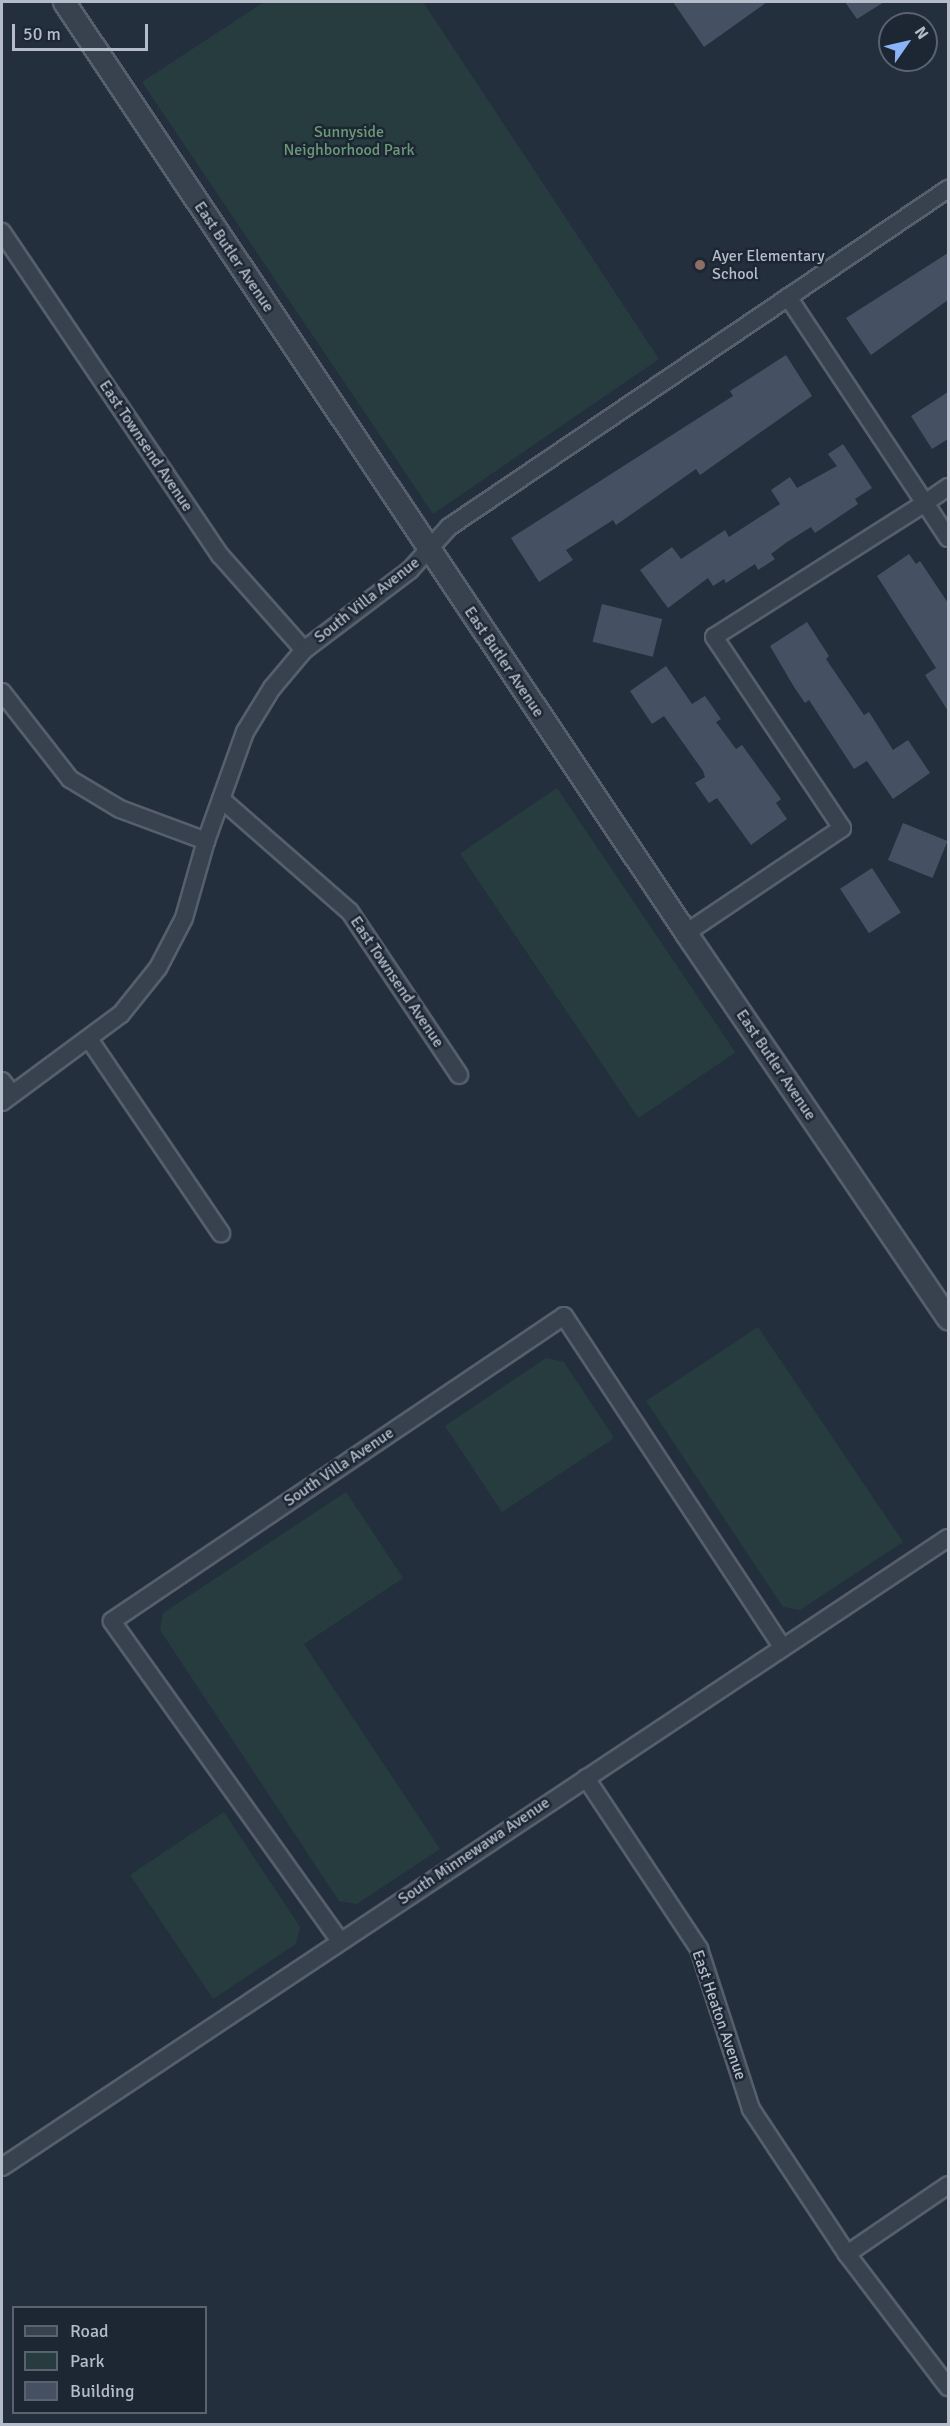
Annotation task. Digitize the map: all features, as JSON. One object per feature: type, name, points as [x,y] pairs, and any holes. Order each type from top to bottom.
[{"type":"street","name":"East Butler Avenue","points":[[64,2],[686,933],[948,1318]]},
{"type":"street","name":"South Villa Avenue","points":[[5,1092],[90,1040],[136,998],[174,942],[206,841],[251,722],[272,688],[304,650],[410,570],[449,527],[948,189]]},
{"type":"street","name":"East Townsend Avenue","points":[[2,232],[220,555],[304,650]]},
{"type":"street","points":[[788,297],[948,538]]},
{"type":"street","points":[[686,933],[842,828],[714,637],[948,487]]},
{"type":"street","points":[[2,692],[70,779],[120,809],[206,841]]},
{"type":"street","name":"East Townsend Avenue","points":[[221,799],[350,912],[459,1075]]},
{"type":"street","points":[[90,1040],[221,1233]]},
{"type":"street","name":"South Villa Avenue","points":[[340,1941],[112,1621],[564,1316],[782,1647]]},
{"type":"street","name":"South Minnewawa Avenue","points":[[2,2167],[948,1538]]},
{"type":"street","name":"East Heaton Avenue","points":[[586,1778],[699,1950],[751,2109],[847,2254],[948,2388]]},
{"type":"street","points":[[847,2254],[948,2185]]},
{"type":"green space","name":"Sunnyside Neighborhood Park","points":[[264,2],[423,2],[659,359],[433,514],[142,82]]},
{"type":"green space","points":[[557,788],[735,1052],[638,1118],[460,853]]},
{"type":"green space","points":[[758,1327],[903,1542],[800,1610],[783,1607],[646,1401]]},
{"type":"green space","points":[[546,1358],[564,1362],[614,1438],[502,1512],[445,1426]]},
{"type":"green space","points":[[346,1492],[403,1578],[304,1644],[440,1849],[357,1904],[339,1901],[160,1630],[163,1613]]},
{"type":"green space","points":[[224,1812],[300,1927],[296,1944],[213,1999],[130,1875]]},
{"type":"building","points":[[673,2],[767,2],[704,47]]},
{"type":"building","points":[[845,2],[884,2],[857,19]]},
{"type":"building","points":[[948,253],[948,300],[871,355],[846,318]]},
{"type":"building","points":[[786,355],[812,396],[700,475],[696,469],[616,525],[613,520],[566,550],[573,560],[539,582],[511,538],[733,396],[730,391]]},
{"type":"building","points":[[948,392],[948,439],[932,449],[911,416]]},
{"type":"building","points":[[843,444],[872,488],[855,499],[858,504],[815,533],[811,527],[787,542],[771,554],[775,559],[758,570],[755,564],[726,583],[724,579],[713,586],[708,578],[668,608],[640,570],[672,547],[681,559],[725,530],[729,537],[780,504],[771,490],[790,477],[797,488],[837,466],[828,454]]},
{"type":"building","points":[[909,554],[916,564],[920,561],[948,603],[948,711],[925,675],[936,668],[877,576]]},
{"type":"building","points":[[602,604],[662,619],[653,657],[593,642]]},
{"type":"building","points":[[807,622],[829,656],[826,659],[864,715],[869,712],[893,750],[908,740],[930,773],[893,799],[867,761],[854,769],[809,700],[805,703],[794,687],[770,646]]},
{"type":"building","points":[[666,666],[692,704],[705,696],[721,719],[716,722],[736,749],[742,745],[781,799],[776,803],[787,819],[751,845],[717,798],[709,803],[695,783],[705,777],[703,771],[664,716],[652,724],[630,691]]},
{"type":"building","points":[[903,823],[948,841],[933,878],[888,860]]},
{"type":"building","points":[[872,868],[901,912],[869,933],[840,889]]},
{"type":"place","name":"Ayer Elementary School","points":[[700,265]]}]
